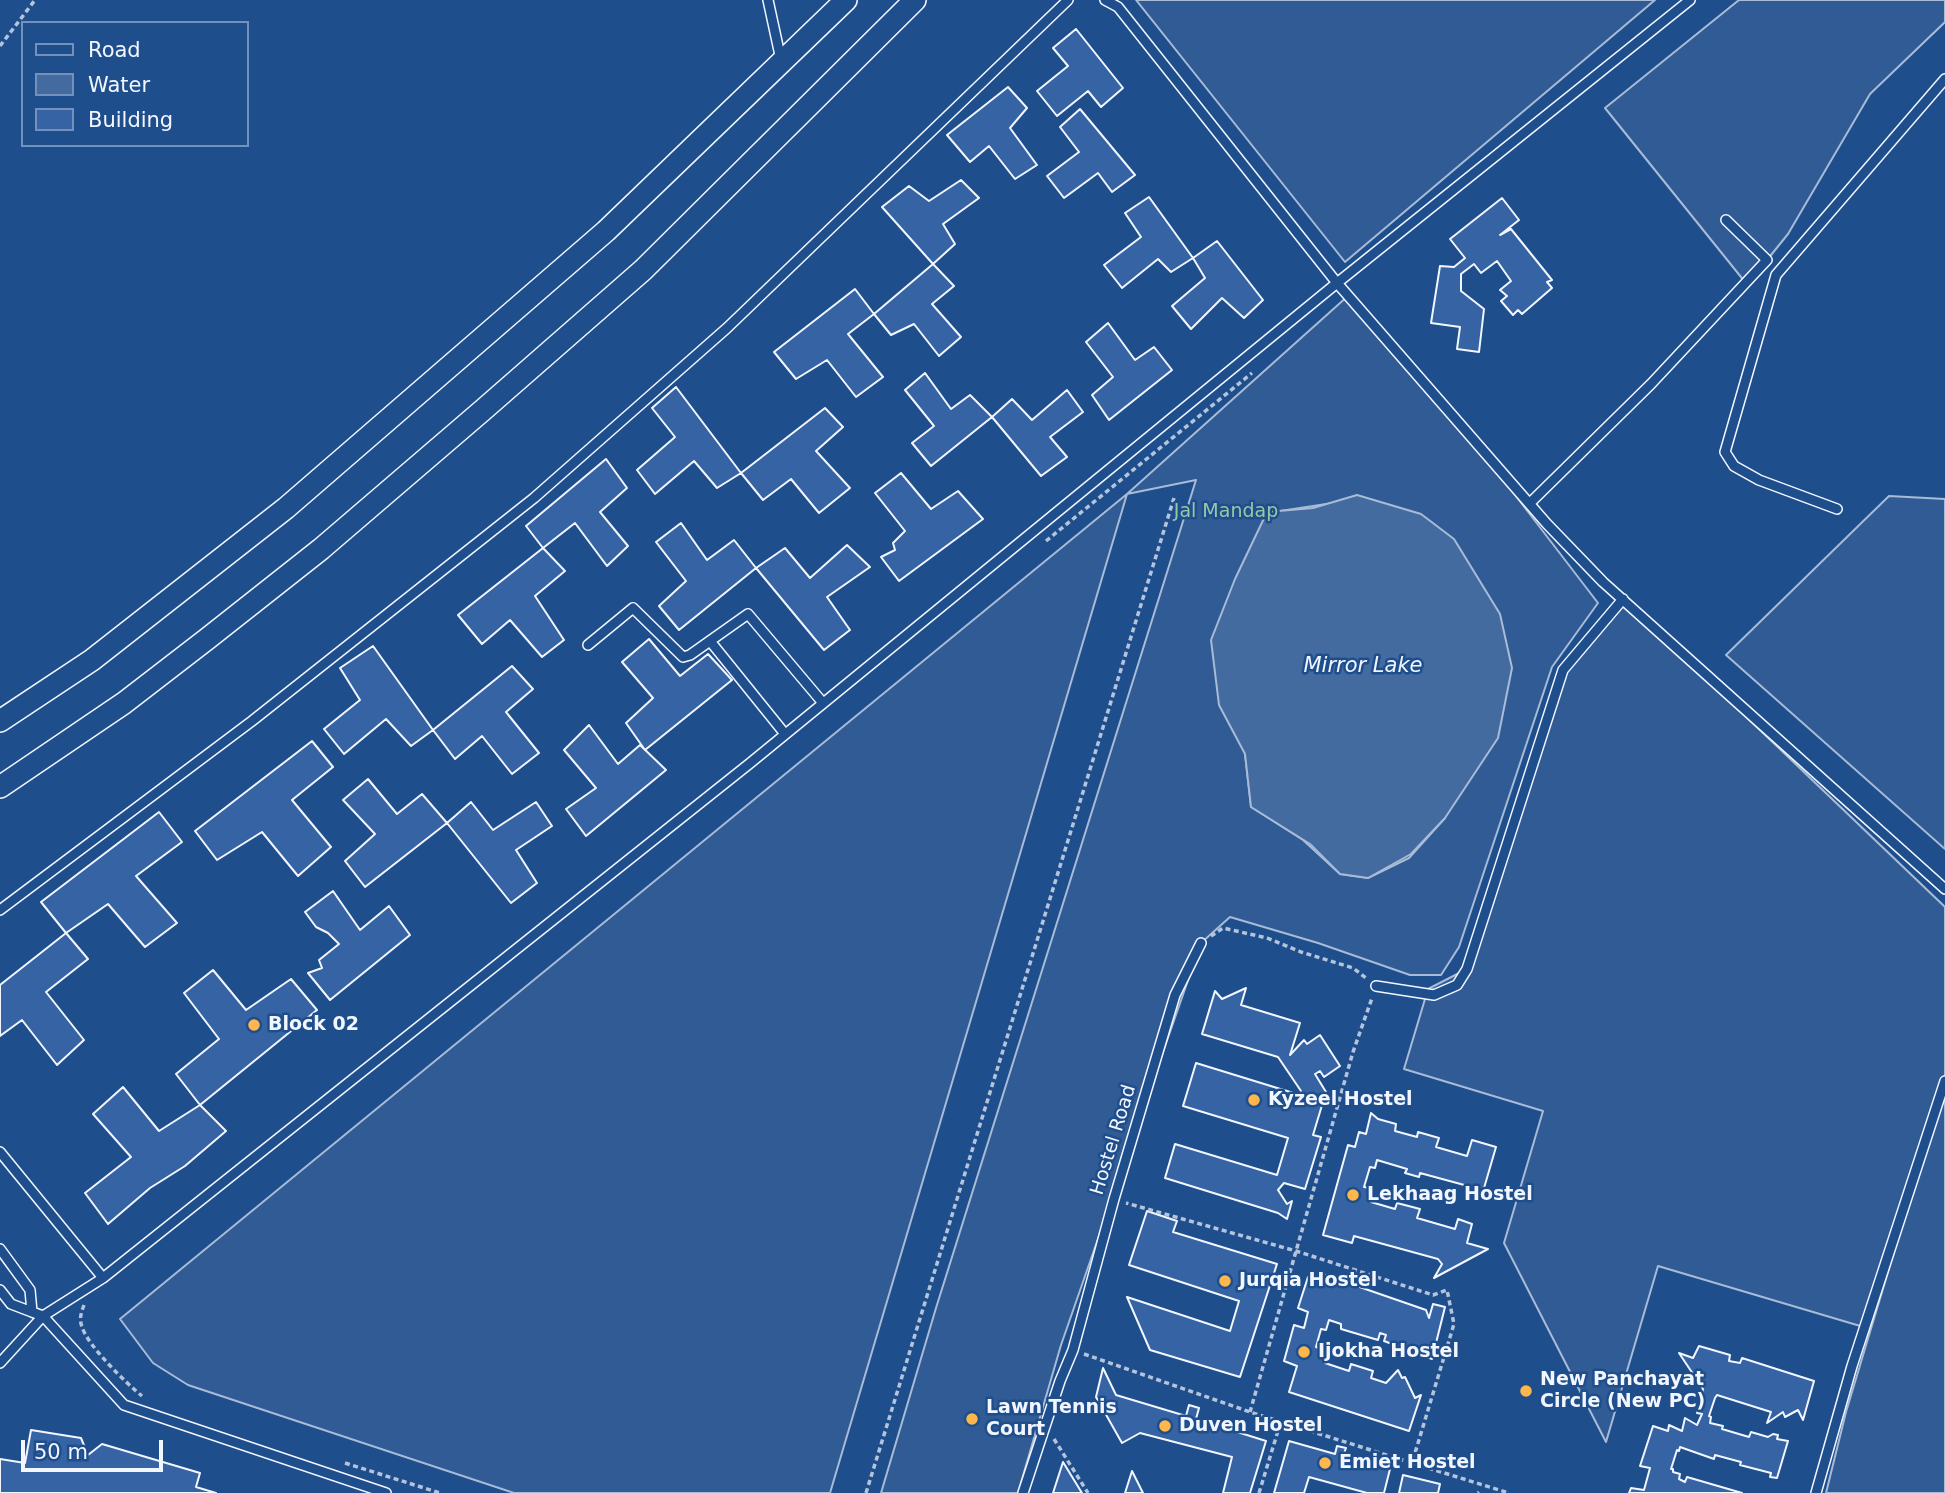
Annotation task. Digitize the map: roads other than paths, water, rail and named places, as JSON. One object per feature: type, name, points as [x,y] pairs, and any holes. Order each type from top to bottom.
[{"type":"street","points":[[0,721],[92,660],[286,508],[606,231],[846,0]]},
{"type":"street","points":[[0,787],[124,703],[207,639],[321,549],[484,410],[643,270],[915,0]]},
{"type":"lane","points":[[768,0],[781,62]]},
{"type":"lane","points":[[0,910],[252,721],[534,498],[727,328],[1068,0]]},
{"type":"lane","points":[[1105,0],[1118,7],[1337,284],[1557,534],[1623,599],[1945,889]]},
{"type":"lane","points":[[0,1363],[43,1316],[103,1278],[785,734],[1690,0]]},
{"type":"lane","points":[[1837,509],[1759,480],[1734,466],[1725,452],[1776,275],[1945,79]]},
{"type":"lane","points":[[1530,503],[1651,384],[1767,260],[1726,220]]},
{"type":"lane","points":[[1376,986],[1434,995],[1457,985],[1467,969],[1563,670],[1623,599]]},
{"type":"lane","points":[[588,645],[633,608],[683,657],[690,655],[748,614],[823,703]]},
{"type":"lane","points":[[710,641],[785,734]]},
{"type":"lane","name":"Hostel Road","points":[[1023,1493],[1059,1381],[1073,1350],[1114,1199],[1175,995],[1201,943]]},
{"type":"lane","points":[[1816,1493],[1852,1366],[1945,1080]]},
{"type":"lane","points":[[0,1152],[103,1278]]},
{"type":"lane","points":[[0,1249],[30,1290],[32,1312]]},
{"type":"lane","points":[[0,1290],[11,1304],[43,1316],[124,1405],[386,1493]]},
{"type":"water","name":"Mirror Lake","points":[[1357,495],[1421,514],[1454,539],[1500,614],[1512,668],[1498,738],[1445,818],[1411,854],[1368,878],[1340,874],[1310,844],[1251,807],[1245,754],[1219,705],[1211,640],[1235,579],[1267,512],[1313,508]]},
{"type":"place","name":"Block 02","points":[[254,1025]]},
{"type":"place","name":"Kyzeel Hostel","points":[[1254,1100]]},
{"type":"place","name":"Lekhaag Hostel","points":[[1353,1195]]},
{"type":"place","name":"Jurqia Hostel","points":[[1225,1281]]},
{"type":"place","name":"Ijokha Hostel","points":[[1304,1352]]},
{"type":"place","name":"New Panchayat Circle (New PC)","points":[[1526,1391]]},
{"type":"place","name":"Lawn Tennis Court","points":[[972,1419]]},
{"type":"place","name":"Duven Hostel","points":[[1165,1426]]},
{"type":"place","name":"Emiet Hostel","points":[[1325,1463]]},
{"type":"park label","name":"Jal Mandap","points":[[1226,512]]}]
